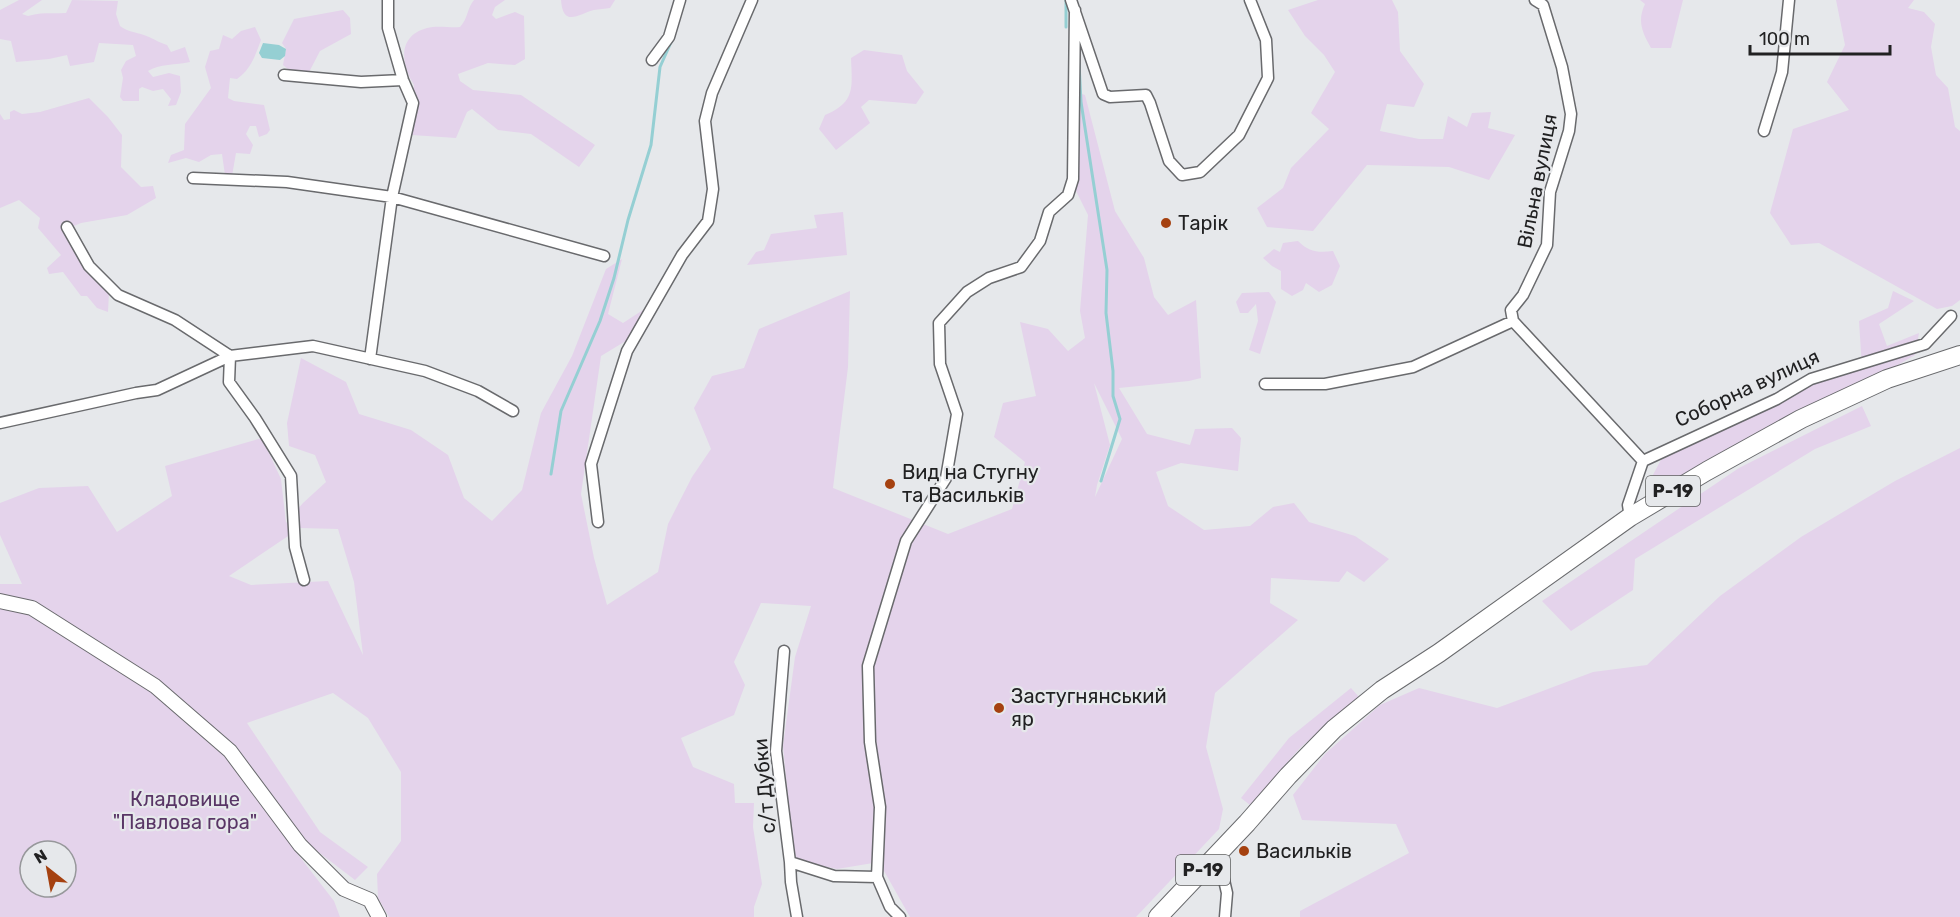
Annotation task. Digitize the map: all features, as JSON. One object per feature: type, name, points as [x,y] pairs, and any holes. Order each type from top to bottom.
[{"type":"main road","name":"Р-19","points":[[1158,917],[1334,729],[1382,690],[1439,653],[1630,518],[1707,471],[1801,419],[1887,379],[1960,355]]},
{"type":"street","points":[[370,359],[392,197],[413,103],[403,80],[388,28],[388,0]]},
{"type":"street","points":[[652,60],[669,37],[680,0]]},
{"type":"street","points":[[598,522],[591,464],[627,351],[682,255],[708,221],[713,189],[705,121],[712,93],[752,0]]},
{"type":"street","points":[[1073,5],[1103,94],[1110,97],[1146,95],[1169,161],[1182,175],[1200,172],[1239,135],[1268,78],[1266,40],[1250,0]]},
{"type":"street","name":"Вільна вулиця","points":[[1513,321],[1511,310],[1523,296],[1547,245],[1550,192],[1569,131],[1571,114],[1562,68],[1544,5],[1535,0]]},
{"type":"street","points":[[1764,131],[1782,72],[1789,0]]},
{"type":"street","points":[[900,917],[890,907],[877,878],[880,807],[870,733],[868,666],[906,541],[946,478],[957,414],[940,364],[939,323],[967,292],[989,278],[1021,267],[1040,242],[1049,212],[1068,195],[1073,179],[1073,5]]},
{"type":"street","points":[[284,75],[361,82],[403,80]]},
{"type":"street","points":[[193,178],[287,182],[392,197],[604,256]]},
{"type":"street","points":[[67,227],[89,266],[118,295],[175,320],[230,356]]},
{"type":"street","name":"Соборна вулиця","points":[[1643,461],[1777,399],[1811,379],[1925,344],[1951,316]]},
{"type":"street","points":[[1265,384],[1325,384],[1413,367],[1513,321],[1643,461],[1628,505],[1630,518]]},
{"type":"street","points":[[0,423],[157,390],[230,356],[313,346],[425,371],[478,391],[513,411]]},
{"type":"street","points":[[230,356],[229,382],[261,426],[291,476],[296,547],[304,580]]},
{"type":"street","points":[[0,601],[32,608],[155,686],[230,751],[300,845],[344,889],[370,900],[380,917]]},
{"type":"street","name":"с/т Дубки","points":[[784,651],[776,751],[797,917]]},
{"type":"street","points":[[1218,854],[1227,893],[1225,917]]},
{"type":"street","points":[[790,862],[834,876],[877,878]]},
{"type":"green space","points":[[19,0],[42,0],[22,14],[28,16],[66,13],[72,0],[118,1],[116,14],[120,26],[167,45],[171,52],[185,47],[190,62],[162,66],[148,71],[153,77],[169,73],[180,76],[181,92],[176,105],[168,106],[171,99],[163,89],[153,91],[142,87],[139,89],[139,101],[123,101],[120,97],[123,78],[121,70],[126,61],[136,56],[133,45],[99,43],[94,62],[70,66],[67,55],[16,62],[11,41],[0,39],[0,10]]},
{"type":"green space","points":[[474,0],[505,0],[495,7],[492,15],[496,19],[515,12],[524,16],[525,59],[515,65],[488,63],[458,74],[460,81],[473,90],[521,95],[595,145],[579,167],[531,134],[498,130],[472,109],[467,112],[456,138],[412,135],[417,102],[413,91],[414,85],[404,60],[406,44],[410,37],[427,28],[460,27]]},
{"type":"green space","points":[[561,0],[615,0],[610,8],[569,17],[562,9]]},
{"type":"green space","points":[[1318,0],[1392,0],[1398,12],[1400,51],[1424,84],[1414,107],[1387,104],[1380,131],[1419,139],[1443,139],[1448,116],[1467,127],[1472,113],[1491,112],[1488,128],[1515,135],[1489,180],[1449,167],[1367,165],[1313,231],[1267,227],[1257,208],[1283,188],[1291,168],[1329,129],[1311,113],[1335,72],[1324,55],[1305,36],[1288,10]]},
{"type":"green space","points":[[1640,0],[1683,0],[1671,48],[1651,48],[1645,37],[1641,21],[1645,4]]},
{"type":"green space","points":[[1836,0],[1914,0],[1908,8],[1924,12],[1935,24],[1931,47],[1936,75],[1948,88],[1955,127],[1960,131],[1960,300],[1952,306],[1937,309],[1819,243],[1791,245],[1770,213],[1793,129],[1849,110],[1827,82],[1845,45]]},
{"type":"green space","points":[[343,10],[350,18],[351,34],[320,51],[307,76],[289,70],[283,65],[286,49],[282,43],[294,19]]},
{"type":"green space","points":[[255,27],[261,40],[259,46],[246,71],[237,79],[230,78],[228,98],[264,105],[270,130],[259,137],[256,126],[250,126],[246,134],[253,145],[250,154],[236,153],[232,176],[225,175],[222,154],[211,155],[199,162],[186,158],[168,163],[171,155],[184,150],[185,124],[211,88],[205,67],[210,51],[219,49],[223,35],[232,39],[241,31]]},
{"type":"green space","points":[[864,50],[902,55],[907,71],[924,92],[916,104],[869,100],[861,107],[870,123],[836,150],[819,129],[825,115],[842,105],[847,99],[851,85],[851,58]]},
{"type":"green space","name":"Кладовище \"Павлова гора\"","points":[[1076,92],[1085,95],[1115,211],[1144,258],[1154,297],[1168,315],[1196,300],[1201,378],[1119,388],[1147,434],[1190,445],[1195,429],[1232,428],[1241,438],[1238,471],[1181,463],[1156,472],[1168,506],[1204,530],[1250,526],[1273,507],[1294,503],[1309,522],[1355,536],[1389,559],[1364,582],[1347,571],[1339,582],[1271,578],[1270,603],[1298,620],[1215,693],[1206,747],[1223,809],[1219,829],[1136,917],[910,917],[879,862],[837,869],[794,860],[783,746],[795,657],[811,606],[761,603],[734,662],[745,685],[734,715],[681,738],[693,767],[734,784],[735,803],[754,803],[753,827],[762,884],[754,907],[754,917],[389,917],[378,898],[377,874],[401,841],[401,772],[368,718],[333,693],[247,723],[320,832],[368,867],[355,880],[304,841],[293,848],[334,901],[340,917],[0,917],[0,584],[22,584],[0,535],[0,503],[39,488],[88,486],[117,532],[172,496],[165,466],[262,438],[281,479],[286,523],[326,482],[315,455],[289,446],[287,423],[301,358],[346,382],[359,414],[411,430],[448,455],[464,498],[492,521],[522,490],[541,413],[572,356],[606,269],[622,259],[608,314],[623,323],[646,308],[629,339],[601,356],[581,494],[594,558],[607,605],[658,572],[668,524],[692,477],[711,449],[694,408],[712,376],[744,368],[759,329],[850,291],[848,367],[833,488],[948,534],[1012,509],[1025,462],[994,437],[1003,403],[1036,396],[1020,322],[1048,329],[1068,351],[1085,338],[1080,311],[1088,215],[1076,191]],"holes":[[[1094,383],[1122,439],[1095,497],[1110,445]],[[300,528],[338,529],[354,582],[363,655],[328,581],[251,585],[229,576]]]},
{"type":"green space","points":[[89,98],[122,135],[121,167],[141,187],[153,186],[156,198],[127,215],[81,223],[69,228],[109,292],[108,312],[97,308],[87,296],[81,296],[63,272],[49,274],[47,268],[61,255],[38,228],[40,218],[19,200],[0,208],[0,114],[4,120],[10,119],[10,112],[14,110],[22,114],[40,112]]},
{"type":"green space","points":[[843,212],[847,255],[747,265],[756,252],[764,250],[771,234],[817,228],[814,215]]},
{"type":"green space","points":[[1298,241],[1314,251],[1333,251],[1340,266],[1332,285],[1319,292],[1306,283],[1303,290],[1292,296],[1281,289],[1281,271],[1263,258],[1274,249],[1280,252],[1283,243]]},
{"type":"green space","points":[[1893,291],[1914,301],[1879,324],[1887,346],[1919,333],[1915,355],[1651,495],[1646,488],[1663,456],[1782,403],[1814,384],[1862,368],[1859,321],[1888,308]]},
{"type":"green space","points":[[1269,292],[1276,302],[1260,354],[1249,350],[1258,321],[1256,304],[1248,313],[1240,313],[1236,302],[1242,293]]},
{"type":"green space","points":[[1862,406],[1871,426],[1815,449],[1635,559],[1633,590],[1571,631],[1542,601],[1739,468]]},
{"type":"green space","points":[[1960,448],[1960,917],[1300,917],[1300,911],[1409,853],[1396,824],[1302,820],[1293,795],[1325,754],[1380,705],[1419,688],[1497,708],[1593,672],[1647,665],[1720,596],[1801,537],[1895,481]]},
{"type":"green space","points":[[1351,688],[1359,697],[1300,748],[1250,805],[1241,798],[1289,738]]},
{"type":"water","points":[[263,43],[279,45],[286,49],[285,56],[280,60],[262,58],[259,53]]},
{"type":"waterway","points":[[1066,0],[1066,27]]},
{"type":"waterway","points":[[551,474],[561,411],[600,321],[614,278],[628,220],[651,145],[660,67],[672,40]]},
{"type":"waterway","points":[[1079,63],[1081,102],[1107,270],[1106,313],[1113,371],[1113,396],[1120,419],[1101,481]]},
{"type":"place","name":"Тарік","points":[[1166,223]]},
{"type":"place","name":"Вид на Стугну та Васильків","points":[[890,484]]},
{"type":"place","name":"Застугнянський яр","points":[[999,708]]},
{"type":"place","name":"Васильків","points":[[1244,851]]}]
